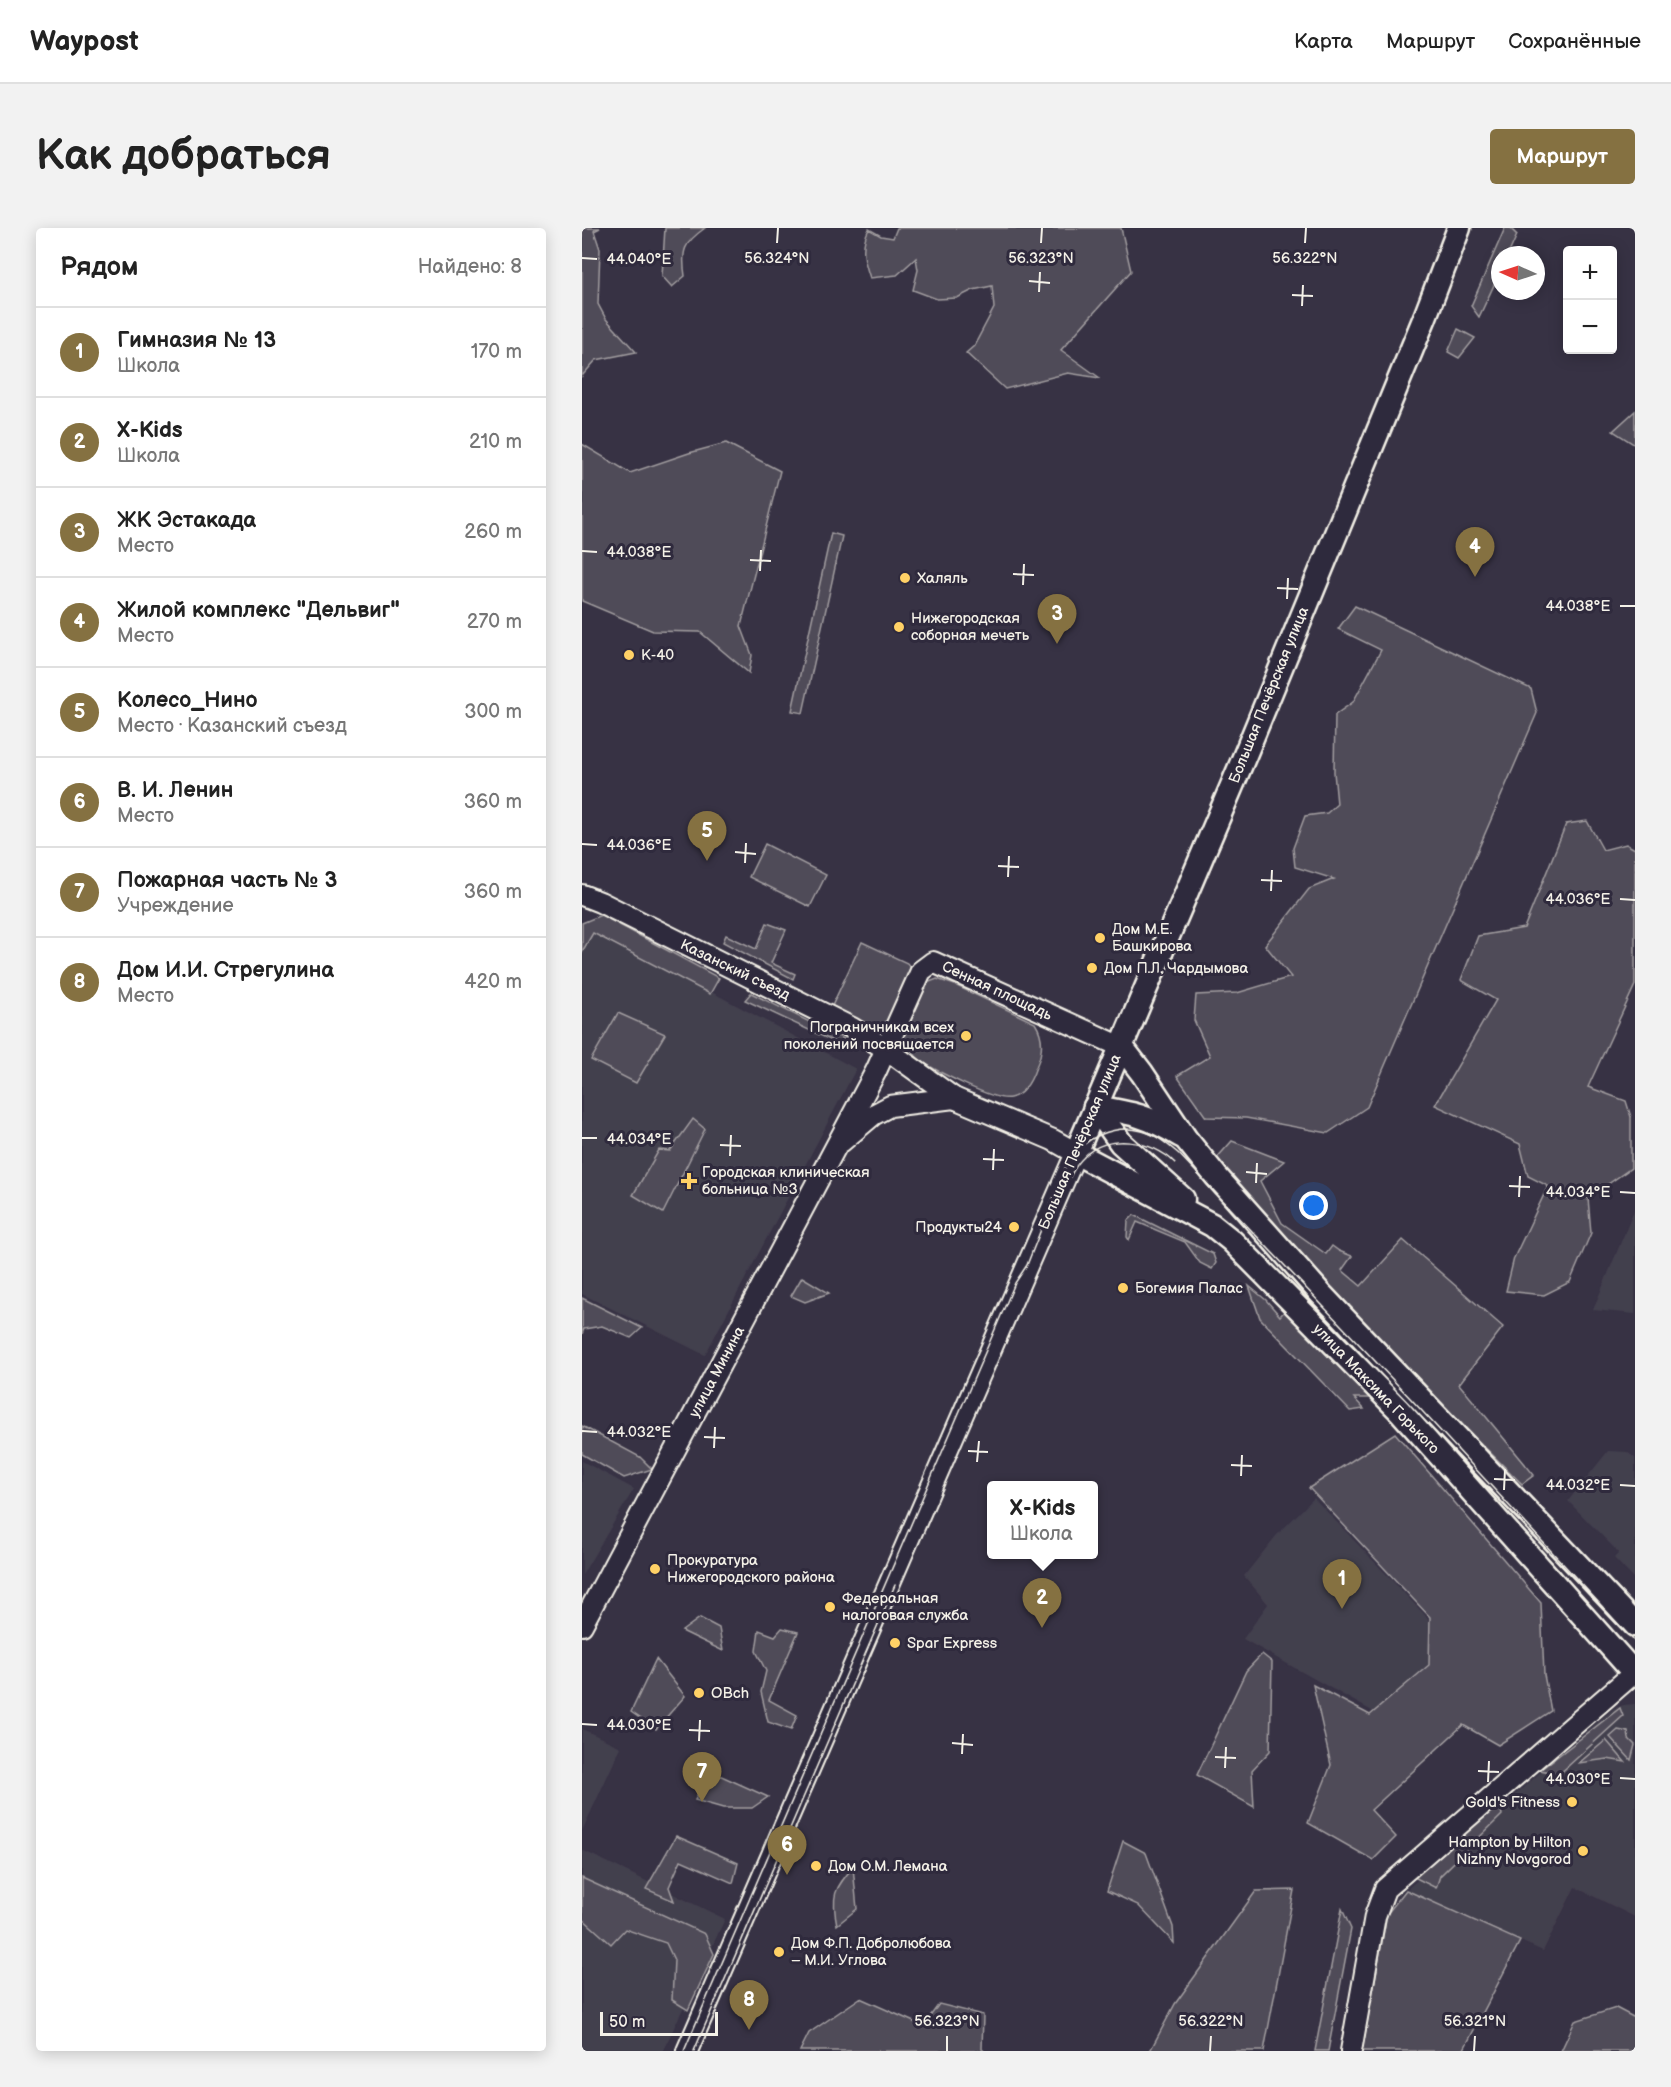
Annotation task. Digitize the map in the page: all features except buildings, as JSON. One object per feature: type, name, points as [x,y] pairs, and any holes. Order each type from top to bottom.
[{"type":"main road","name":"Большая Печёрская улица","points":[[1077,1153],[1248,747],[1459,228]]},
{"type":"main road","name":"улица Максима Горького","points":[[1122,1047],[1186,1139],[1216,1176],[1321,1294],[1635,1625]]},
{"type":"main road","name":"улица Максима Горького","points":[[1095,1107],[1138,1114],[1155,1120],[1186,1139]]},
{"type":"main road","points":[[1095,1107],[1121,1143],[1212,1225]]},
{"type":"main road","name":"улица Максима Горького","points":[[1077,1153],[1212,1225],[1232,1241],[1399,1410],[1635,1674]]},
{"type":"street","name":"Казанский съезд","points":[[582,895],[852,1028],[886,1049]]},
{"type":"street","name":"Сенная площадь","points":[[886,1049],[921,971],[933,962],[1122,1047]]},
{"type":"street","points":[[886,1049],[954,1098],[1053,1140],[1077,1153]]},
{"type":"street","name":"улица Минина","points":[[582,1625],[763,1286],[886,1049]]},
{"type":"street","name":"улица Минина","points":[[833,1149],[873,1115],[890,1106],[954,1098]]},
{"type":"street","name":"Большая Печёрская улица","points":[[687,2051],[1077,1153]]},
{"type":"street","points":[[1351,2051],[1376,1916],[1384,1889],[1635,1674]]},
{"type":"shaded area","points":[[582,228],[600,228],[594,231],[600,249],[598,304],[606,319],[636,352],[596,360],[582,376]]},
{"type":"shaded area","points":[[665,228],[705,228],[688,243],[683,260],[685,276],[672,287],[662,276]]},
{"type":"shaded area","points":[[897,228],[1121,228],[1131,271],[1061,350],[1100,378],[1068,373],[1005,389],[966,353],[974,346],[994,308],[992,286],[973,290],[957,298],[937,299],[913,290],[918,270],[916,258],[897,275],[870,278],[864,254],[869,229],[881,236],[893,238]]},
{"type":"shaded area","points":[[1505,228],[1510,228],[1517,235],[1512,246],[1497,246]]},
{"type":"shaded area","points":[[1491,260],[1491,291],[1479,317],[1471,306]]},
{"type":"shaded area","points":[[1458,329],[1475,338],[1459,358],[1448,352]]},
{"type":"shaded area","points":[[1635,411],[1635,445],[1613,431]]},
{"type":"shaded area","points":[[726,443],[780,471],[741,626],[752,655],[749,673],[700,632],[653,631],[582,601],[582,444],[630,473]]},
{"type":"shaded area","points":[[831,533],[842,536],[803,713],[792,711]]},
{"type":"shaded area","points":[[1355,606],[1531,689],[1537,713],[1367,1107],[1328,1133],[1246,1118],[1206,1117],[1177,1076],[1210,1056],[1194,1020],[1196,995],[1237,993],[1291,977],[1265,945],[1309,889],[1334,879],[1295,867],[1293,848],[1305,816],[1327,813],[1337,804],[1334,772],[1335,715],[1353,702],[1381,650],[1338,629]]},
{"type":"shaded area","points":[[1587,821],[1603,850],[1626,844],[1635,849],[1635,985],[1588,1087],[1626,1101],[1631,1117],[1631,1168],[1588,1198],[1591,1233],[1570,1282],[1544,1295],[1506,1291],[1514,1258],[1548,1186],[1528,1176],[1520,1144],[1435,1105],[1496,1000],[1461,980],[1478,936],[1524,928],[1566,824]]},
{"type":"shaded area","points":[[765,844],[826,875],[810,907],[749,877]]},
{"type":"shaded area","points":[[601,915],[719,978],[710,994],[593,933],[582,952],[582,923]]},
{"type":"shaded area","name":"Городская клиническая больница №3","points":[[582,923],[856,1069],[705,1355],[582,1294]]},
{"type":"shaded area","points":[[767,923],[786,930],[771,963],[795,974],[793,979],[723,942],[726,935],[756,949]]},
{"type":"shaded area","points":[[862,942],[907,963],[913,974],[889,1027],[867,1024],[832,1006]]},
{"type":"shaded area","points":[[937,979],[955,985],[1035,1023],[1042,1045],[1040,1056],[1030,1081],[1019,1094],[1010,1098],[1002,1098],[979,1090],[921,1061],[913,1052],[901,1035],[921,988]]},
{"type":"shaded area","points":[[751,993],[844,1039],[841,1045],[745,1000]]},
{"type":"shaded area","points":[[618,1013],[665,1034],[636,1083],[591,1060]]},
{"type":"shaded area","points":[[693,1119],[705,1129],[663,1213],[633,1195],[659,1150],[670,1151]]},
{"type":"shaded area","points":[[1232,1141],[1284,1161],[1260,1181],[1282,1223],[1326,1254],[1332,1246],[1352,1256],[1342,1270],[1361,1286],[1403,1240],[1503,1327],[1459,1384],[1534,1475],[1522,1484],[1347,1311],[1215,1160]]},
{"type":"shaded area","points":[[1635,1208],[1635,1314],[1593,1310]]},
{"type":"shaded area","points":[[1134,1215],[1213,1254],[1216,1263],[1212,1269],[1200,1263],[1185,1242],[1137,1222],[1129,1240],[1127,1237],[1128,1221]]},
{"type":"shaded area","points":[[802,1277],[829,1293],[805,1302],[791,1296]]},
{"type":"shaded area","points":[[1249,1286],[1280,1316],[1290,1305],[1378,1398],[1354,1398],[1364,1409],[1350,1411],[1260,1318]]},
{"type":"shaded area","points":[[582,1298],[642,1328],[631,1338],[602,1326],[584,1329],[582,1334]]},
{"type":"shaded area","points":[[582,1426],[640,1457],[652,1469],[624,1478],[582,1454]]},
{"type":"shaded area","points":[[1395,1433],[1541,1603],[1544,1675],[1551,1711],[1498,1745],[1463,1725],[1371,1810],[1396,1837],[1373,1860],[1308,1823],[1331,1765],[1313,1685],[1370,1715],[1429,1665],[1430,1617],[1309,1488]]},
{"type":"shaded area","points":[[1608,1451],[1627,1452],[1635,1458],[1635,1580],[1614,1558],[1619,1553],[1568,1501]]},
{"type":"shaded area","points":[[582,1461],[634,1489],[582,1575]]},
{"type":"shaded area","points":[[1314,1498],[1424,1614],[1447,1646],[1381,1716],[1243,1639],[1268,1604],[1244,1576],[1276,1536]]},
{"type":"shaded area","points":[[700,1618],[719,1628],[723,1651],[682,1631]]},
{"type":"shaded area","points":[[782,1628],[798,1632],[769,1700],[797,1715],[791,1730],[768,1722],[761,1692],[766,1671],[756,1651],[759,1630],[775,1636]]},
{"type":"shaded area","points":[[1262,1654],[1272,1662],[1270,1751],[1252,1770],[1254,1807],[1197,1775],[1246,1671]]},
{"type":"shaded area","points":[[656,1659],[685,1696],[656,1729],[631,1712]]},
{"type":"shaded area","points":[[1635,1704],[1635,1917],[1575,1887],[1543,1951],[1406,1890],[1614,1708]]},
{"type":"shaded area","points":[[1620,1708],[1623,1716],[1556,1777],[1550,1772],[1540,1770]]},
{"type":"shaded area","points":[[582,1729],[621,1747],[582,1831]]},
{"type":"shaded area","points":[[1618,1730],[1628,1732],[1629,1739],[1635,1745],[1631,1760],[1610,1737]]},
{"type":"shaded area","points":[[1606,1740],[1625,1762],[1607,1759],[1579,1763]]},
{"type":"shaded area","points":[[708,1770],[768,1797],[752,1808],[723,1808],[695,1800]]},
{"type":"shaded area","points":[[1489,1806],[1500,1806],[1502,1815],[1440,1876],[1436,1888],[1412,1876]]},
{"type":"shaded area","points":[[676,1836],[738,1863],[733,1883],[681,1860],[669,1887],[674,1901],[646,1889]]},
{"type":"shaded area","points":[[1123,1841],[1146,1853],[1173,1927],[1174,1943],[1138,1905],[1107,1891]]},
{"type":"shaded area","points":[[582,1850],[725,1919],[663,2051],[582,2051]]},
{"type":"shaded area","points":[[853,1867],[857,1909],[837,1925],[834,1900],[838,1888]]},
{"type":"shaded area","points":[[582,1878],[705,1934],[714,1954],[688,2010],[672,2000],[674,1960],[666,1943],[625,1929],[611,1944],[582,1918]]},
{"type":"shaded area","points":[[1294,1890],[1264,2051],[1150,2051],[1175,2004],[1256,1891]]},
{"type":"shaded area","points":[[1406,1890],[1520,1941],[1463,2051],[1362,2051],[1387,1914]]},
{"type":"shaded area","points":[[1342,1909],[1351,1929],[1328,2051],[1315,2051]]},
{"type":"shaded area","points":[[860,1998],[923,2026],[939,2004],[983,2015],[982,2049],[984,2051],[800,2051],[809,2033]]},
{"type":"shaded area","points":[[1616,2008],[1635,2018],[1635,2051],[1561,2051],[1575,2021]]},
{"type":"tram line","points":[[684,2051],[1015,1283],[1027,1265],[1068,1161],[1082,1146],[1100,1135],[1110,1131],[1131,1129],[1147,1132],[1179,1154],[1411,1399],[1635,1642]]},
{"type":"tram line","points":[[1065,1185],[1083,1158],[1093,1150],[1116,1142],[1142,1144],[1166,1155],[1175,1163]]},
{"type":"tram line","points":[[694,2051],[895,1585]]},
{"type":"place","name":"Жилой комплекс \"Дельвиг\"","points":[[1475,577]]},
{"type":"place","name":"Халяль","points":[[905,578]]},
{"type":"place","name":"Нижегородская соборная мечеть","points":[[899,627]]},
{"type":"place","name":"ЖК Эстакада","points":[[1057,644]]},
{"type":"place","name":"К-40","points":[[629,655]]},
{"type":"place","name":"Колесо_Нино","points":[[707,861]]},
{"type":"place","name":"Дом М.Е. Башкирова","points":[[1100,938]]},
{"type":"place","name":"Дом П.Л. Чардымова","points":[[1092,968]]},
{"type":"place","name":"Пограничникам всех поколений посвящается","points":[[966,1036]]},
{"type":"place","name":"Городская клиническая больница №3","points":[[689,1181]]},
{"type":"place","name":"Продукты24","points":[[1014,1227]]},
{"type":"place","name":"Богемия Палас","points":[[1123,1288]]},
{"type":"place","name":"Прокуратура Нижегородского района","points":[[655,1569]]},
{"type":"place","name":"Федеральная налоговая служба","points":[[830,1607]]},
{"type":"place","name":"Гимназия № 13","points":[[1342,1609]]},
{"type":"place","name":"X-Kids","points":[[1042,1628]]},
{"type":"place","name":"Spar Express","points":[[895,1643]]},
{"type":"place","name":"OBch","points":[[699,1693]]},
{"type":"place","name":"Пожарная часть № 3","points":[[702,1802]]},
{"type":"place","name":"Gold's Fitness","points":[[1572,1802]]},
{"type":"place","name":"Hampton by Hilton Nizhny Novgorod","points":[[1583,1851]]},
{"type":"place","name":"Дом О.М. Лемана","points":[[816,1866]]},
{"type":"place","name":"В. И. Ленин","points":[[787,1875]]},
{"type":"place","name":"Дом Ф.П. Добролюбова – М.И. Углова","points":[[779,1952]]},
{"type":"place","name":"Дом И.И. Стрегулина","points":[[749,2030]]}]
